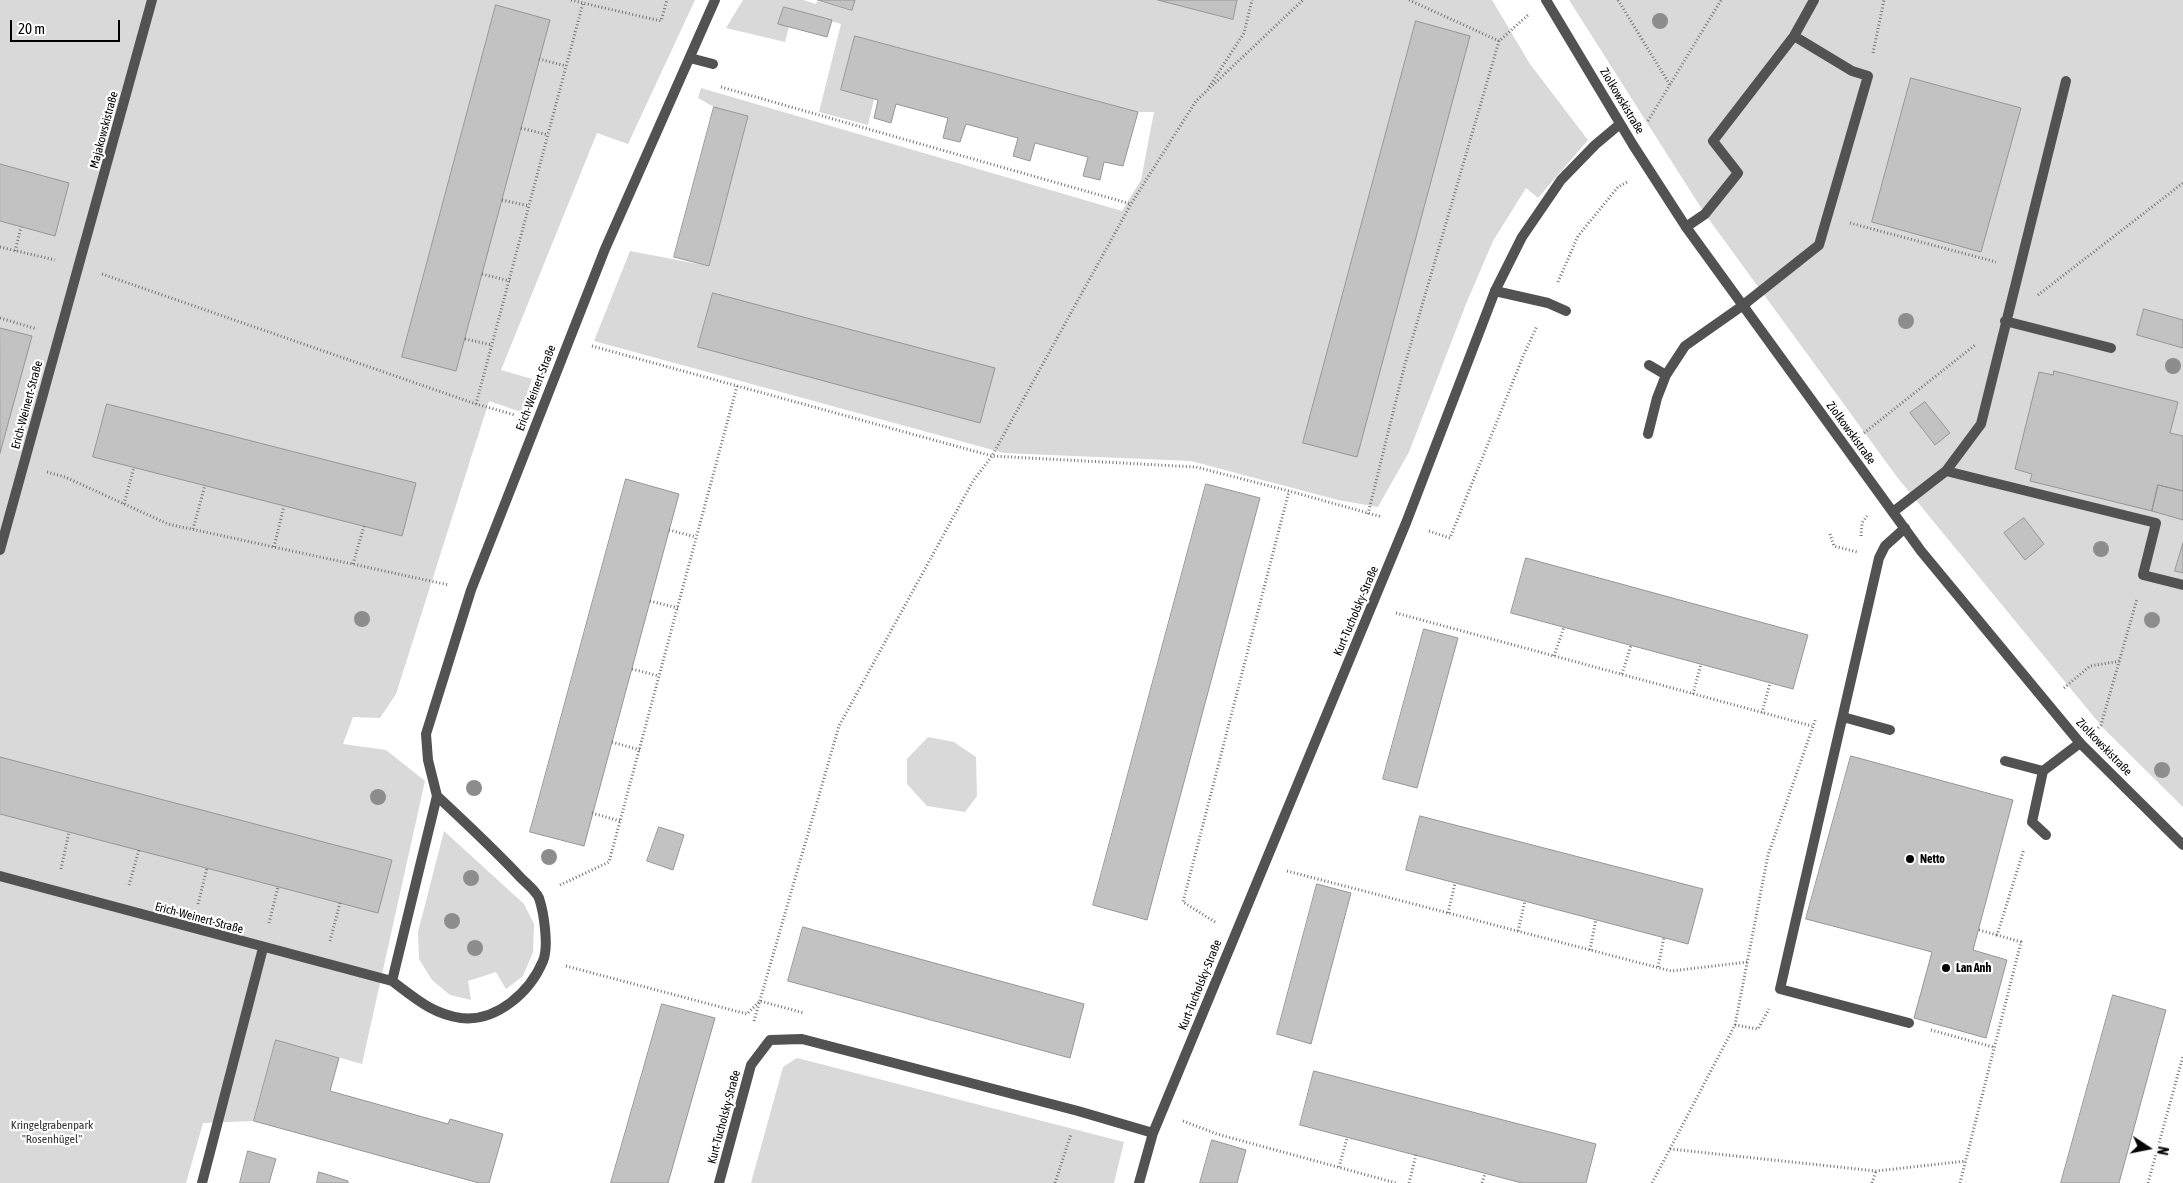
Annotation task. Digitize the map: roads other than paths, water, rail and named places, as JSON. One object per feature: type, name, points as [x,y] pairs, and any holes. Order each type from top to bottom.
[{"type":"street","name":"Majakowskistraße","points":[[79,266],[152,0]]},
{"type":"street","name":"Erich-Weinert-Straße","points":[[392,981],[437,796],[428,760],[426,734],[471,590],[536,420],[605,249],[715,0]]},
{"type":"street","points":[[1686,227],[1705,214],[1738,173],[1714,141],[1794,36],[1814,0]]},
{"type":"street","name":"Ziolkowskistraße","points":[[1547,1],[1620,124],[1686,227],[1905,528],[2080,743],[2182,842]]},
{"type":"street","points":[[1648,434],[1657,398],[1666,375],[1686,346],[1742,306],[1819,245],[1868,76],[1852,70],[1794,36]]},
{"type":"street","points":[[690,58],[713,64]]},
{"type":"street","points":[[1893,512],[1946,471],[1981,424],[2066,81]]},
{"type":"street","name":"Kurt-Tucholsky-Straße","points":[[1139,1183],[1153,1133],[1406,523],[1495,291],[1522,236],[1560,180],[1595,145],[1620,124]]},
{"type":"street","name":"Erich-Weinert-Straße","points":[[0,550],[79,266]]},
{"type":"street","points":[[1495,291],[1548,303],[1566,311]]},
{"type":"street","points":[[2005,321],[2110,348]]},
{"type":"street","points":[[1649,365],[1666,375]]},
{"type":"street","points":[[1946,471],[2156,523],[2143,575],[2183,585]]},
{"type":"street","points":[[1905,528],[1885,546],[1879,558],[1780,989],[1909,1023]]},
{"type":"street","points":[[1843,717],[1890,730]]},
{"type":"street","points":[[2046,835],[2032,822],[2043,771],[2080,743]]},
{"type":"street","points":[[2005,761],[2043,771]]},
{"type":"street","name":"Erich-Weinert-Straße","points":[[0,876],[263,948],[392,981],[430,1010],[462,1018],[485,1016],[504,1007],[525,991],[544,960],[545,922],[538,896],[496,852],[437,796]]},
{"type":"street","points":[[202,1183],[263,948]]},
{"type":"street","name":"Kurt-Tucholsky-Straße","points":[[719,1183],[751,1065],[770,1040],[802,1039],[1078,1111],[1153,1133]]},
{"type":"place","name":"Netto","points":[[1910,859]]},
{"type":"place","name":"Lan Anh","points":[[1946,968]]},
{"type":"park label","name":"Kringelgrabenpark \"Rosenhügel\"","points":[[52,1132]]}]
